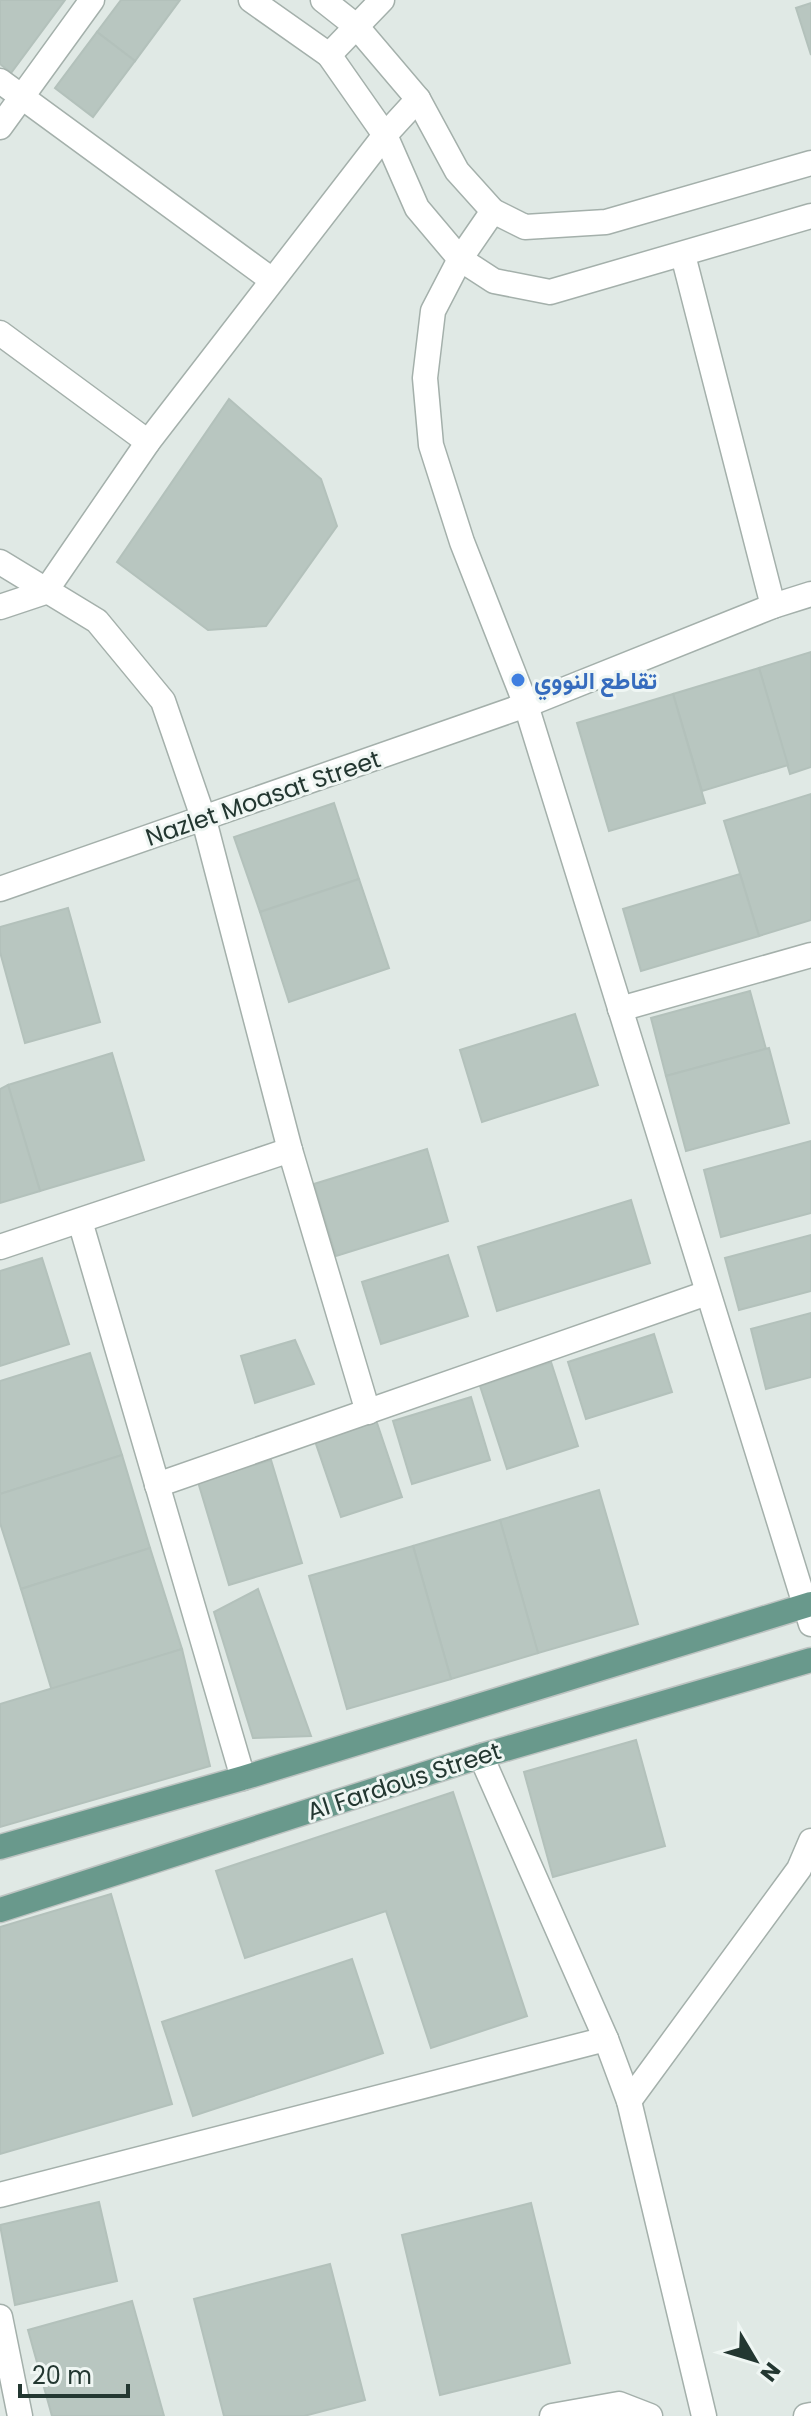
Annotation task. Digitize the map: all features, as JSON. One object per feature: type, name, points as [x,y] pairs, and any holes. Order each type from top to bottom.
[{"type":"main road","name":"Al Fardous Street","points":[[0,1847],[808,1612]]},
{"type":"main road","name":"Al Fardous Street","points":[[0,1910],[481,1756],[811,1660]]},
{"type":"street","points":[[0,127],[92,0]]},
{"type":"street","points":[[251,0],[329,55],[385,135],[417,208],[460,259],[494,281],[550,292],[811,216]]},
{"type":"street","points":[[323,0],[356,26],[418,99],[457,171],[493,211],[525,227],[606,222],[811,163]]},
{"type":"street","points":[[329,55],[382,0]]},
{"type":"street","points":[[0,81],[272,280]]},
{"type":"street","points":[[0,607],[45,592],[148,442],[385,135],[418,99]]},
{"type":"street","points":[[493,211],[460,259],[433,311],[425,378],[431,445],[462,542],[526,705],[808,1612]]},
{"type":"street","points":[[683,255],[773,606]]},
{"type":"street","points":[[0,333],[148,442]]},
{"type":"street","points":[[0,562],[97,621],[163,701],[204,820],[290,1150],[368,1412]]},
{"type":"street","name":"Nazlet Moasat Street","points":[[0,889],[526,705],[773,606],[811,594]]},
{"type":"street","points":[[620,1009],[811,955]]},
{"type":"street","points":[[0,1247],[290,1150]]},
{"type":"street","points":[[80,1221],[243,1778]]},
{"type":"street","points":[[157,1485],[707,1293]]},
{"type":"street","points":[[481,1756],[606,2039],[629,2101],[704,2416]]},
{"type":"street","points":[[629,2101],[805,1873],[811,1841]]},
{"type":"street","points":[[0,2195],[606,2039]]},
{"type":"street","points":[[0,2317],[20,2416]]},
{"type":"street","points":[[552,2416],[619,2404],[650,2416]]},
{"type":"building","points":[[0,0],[65,0],[11,73],[0,64]]},
{"type":"building","points":[[121,0],[180,0],[135,61],[97,32]]},
{"type":"building","points":[[811,3],[811,55],[796,8]]},
{"type":"building","points":[[97,32],[135,61],[93,117],[55,88]]},
{"type":"building","points":[[229,399],[321,479],[337,526],[266,626],[208,630],[117,562]]},
{"type":"building","points":[[811,652],[811,767],[790,774],[759,668]]},
{"type":"building","points":[[759,668],[788,765],[702,791],[673,694]]},
{"type":"building","points":[[673,694],[705,803],[609,831],[577,723]]},
{"type":"building","points":[[811,794],[811,920],[759,936],[724,821]]},
{"type":"building","points":[[334,803],[359,879],[260,912],[234,837]]},
{"type":"building","points":[[740,874],[759,936],[641,971],[623,909]]},
{"type":"building","points":[[359,879],[389,968],[289,1002],[260,912]]},
{"type":"building","points":[[68,908],[100,1022],[25,1043],[0,952],[0,927]]},
{"type":"building","points":[[750,991],[766,1049],[666,1076],[651,1018]]},
{"type":"building","points":[[575,1014],[598,1085],[482,1122],[460,1050]]},
{"type":"building","points":[[769,1048],[789,1123],[686,1151],[666,1076]]},
{"type":"building","points":[[112,1053],[144,1160],[40,1191],[8,1085]]},
{"type":"building","points":[[8,1085],[40,1191],[0,1203],[0,1089]]},
{"type":"building","points":[[811,1141],[811,1213],[721,1237],[704,1170]]},
{"type":"building","points":[[427,1149],[448,1221],[336,1256],[314,1184]]},
{"type":"building","points":[[631,1200],[650,1263],[497,1311],[478,1247]]},
{"type":"building","points":[[811,1235],[811,1291],[739,1310],[725,1258]]},
{"type":"building","points":[[448,1255],[468,1316],[381,1344],[362,1282]]},
{"type":"building","points":[[42,1258],[69,1344],[0,1366],[0,1271]]},
{"type":"building","points":[[811,1313],[811,1377],[766,1389],[751,1329]]},
{"type":"building","points":[[654,1334],[672,1392],[586,1419],[568,1362]]},
{"type":"building","points":[[295,1340],[314,1384],[255,1403],[241,1356]]},
{"type":"building","points":[[90,1353],[122,1455],[0,1494],[0,1381]]},
{"type":"building","points":[[551,1362],[578,1446],[507,1469],[480,1386]]},
{"type":"building","points":[[471,1397],[490,1460],[412,1484],[393,1421]]},
{"type":"building","points":[[376,1420],[402,1497],[341,1517],[315,1441]]},
{"type":"building","points":[[122,1455],[150,1548],[21,1589],[0,1523],[0,1494]]},
{"type":"building","points":[[271,1460],[302,1563],[229,1585],[198,1482]]},
{"type":"building","points":[[599,1490],[638,1624],[538,1653],[500,1520]]},
{"type":"building","points":[[500,1520],[538,1653],[451,1679],[413,1546]]},
{"type":"building","points":[[413,1546],[451,1679],[347,1709],[309,1576]]},
{"type":"building","points":[[150,1548],[182,1649],[52,1691],[21,1589]]},
{"type":"building","points":[[258,1589],[311,1736],[253,1738],[214,1612]]},
{"type":"building","points":[[182,1649],[210,1766],[0,1827],[0,1704]]},
{"type":"building","points":[[636,1740],[665,1846],[553,1877],[524,1772]]},
{"type":"building","points":[[453,1792],[527,2016],[431,2048],[386,1911],[245,1958],[216,1871]]},
{"type":"building","points":[[111,1894],[172,2104],[0,2154],[0,1927]]},
{"type":"building","points":[[352,1959],[383,2053],[193,2116],[162,2022]]},
{"type":"building","points":[[99,2202],[117,2281],[15,2305],[0,2225]]},
{"type":"building","points":[[531,2203],[570,2363],[440,2395],[402,2235]]},
{"type":"building","points":[[330,2264],[365,2400],[304,2416],[224,2416],[194,2299]]},
{"type":"building","points":[[132,2301],[164,2416],[52,2416],[28,2330]]},
{"type":"place","name":"تقاطع النووي","points":[[518,680]]}]
